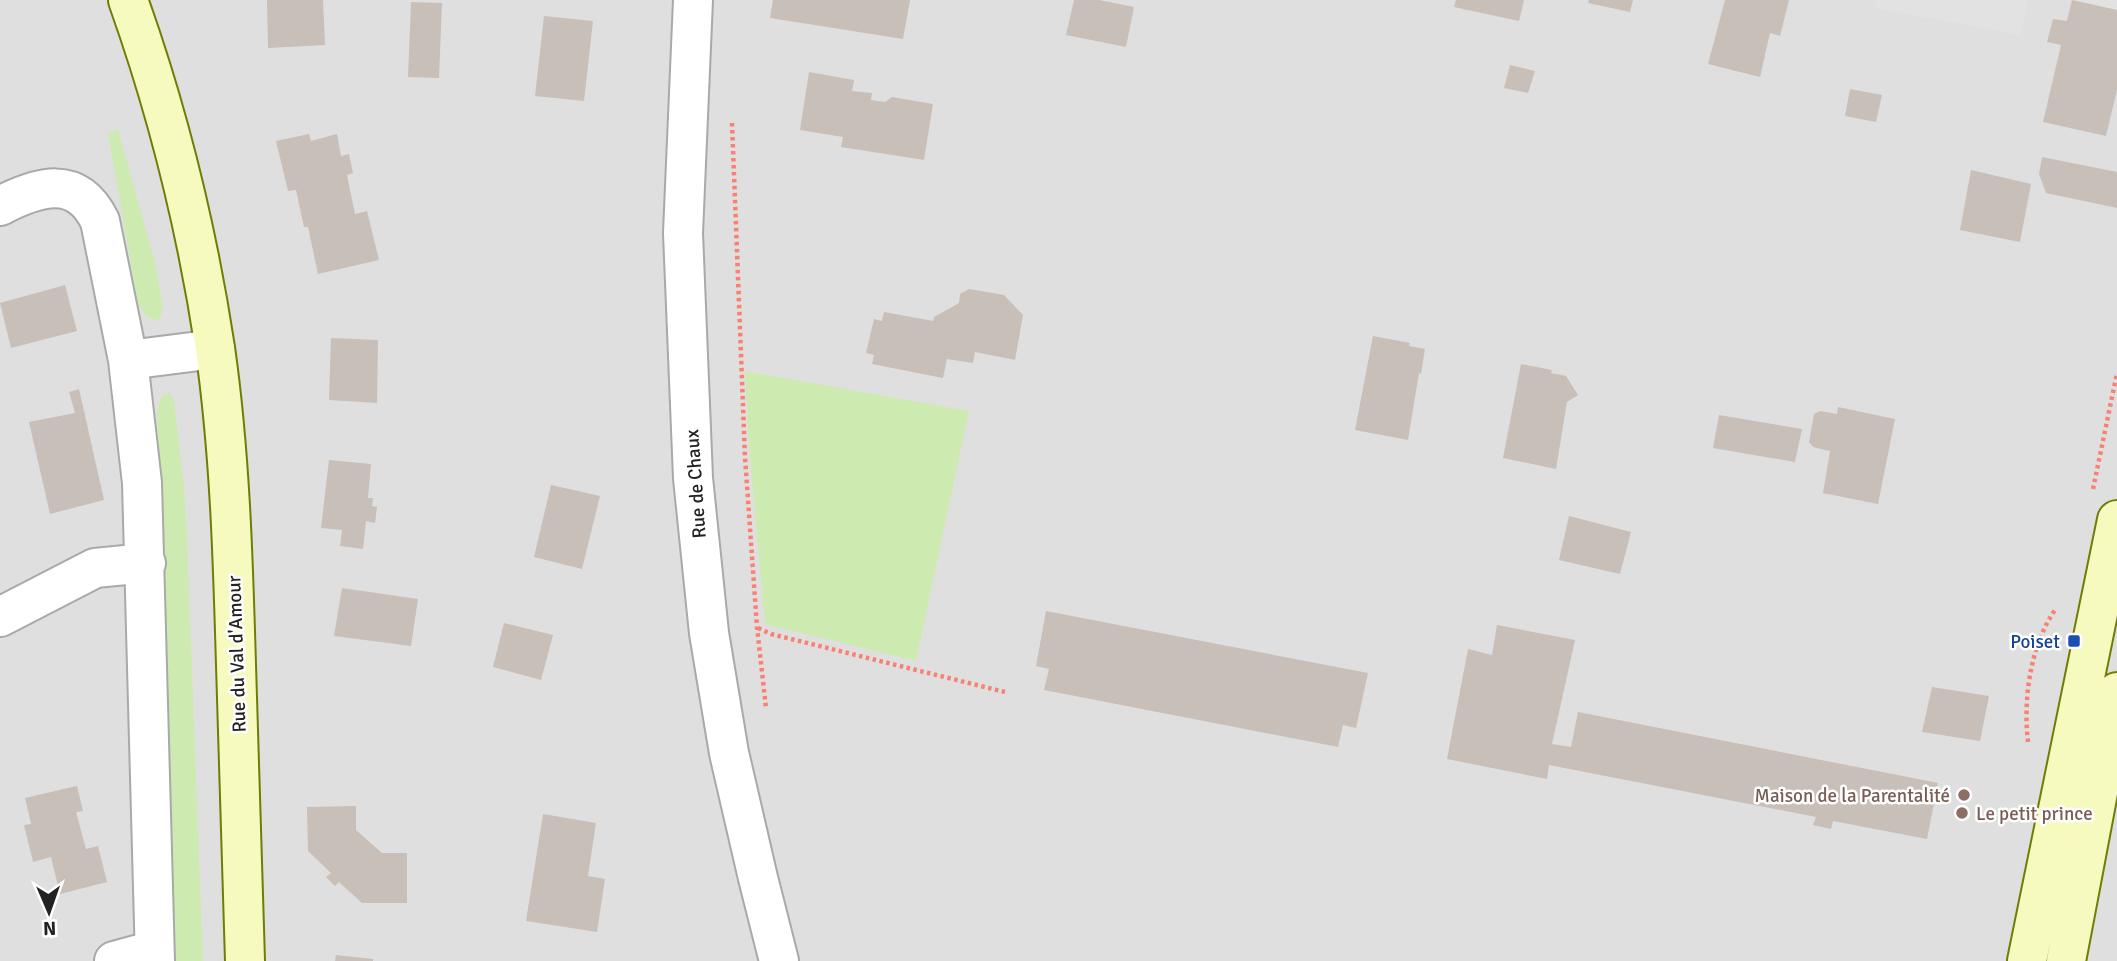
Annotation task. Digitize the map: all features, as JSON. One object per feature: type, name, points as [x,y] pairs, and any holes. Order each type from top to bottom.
[{"type":"street","name":"Rue du Val d'Amour","points":[[128,0],[169,130],[215,349],[232,536],[245,961]]},
{"type":"street","name":"Rue de Chaux","points":[[693,0],[683,233],[693,478],[709,633],[729,753],[779,961]]},
{"type":"street","points":[[0,206],[28,192],[47,188],[79,193],[92,205],[100,221],[128,360],[142,483],[146,564],[154,956],[114,961]]},
{"type":"street","points":[[128,360],[215,349]]},
{"type":"street","points":[[2027,961],[2117,520]]},
{"type":"street","points":[[0,617],[95,568],[146,564]]},
{"type":"street","points":[[2066,961],[2117,692]]},
{"type":"path","points":[[732,120],[745,457],[757,627],[767,716]]},
{"type":"path","points":[[757,627],[771,634],[1004,692]]},
{"type":"shaded area","points":[[0,0],[2117,0],[2117,961],[0,961]]},
{"type":"shaded area","points":[[1876,0],[2028,0],[2021,35],[1875,8]]},
{"type":"shaded area","points":[[2076,0],[2117,0],[2117,10]]},
{"type":"green space","points":[[118,129],[155,263],[163,306],[161,316],[157,320],[147,316],[137,298],[108,134]]},
{"type":"green space","points":[[745,371],[969,411],[916,661],[765,624],[748,436]]},
{"type":"green space","points":[[170,393],[174,400],[187,537],[203,961],[172,961],[164,569],[157,409],[163,395]]},
{"type":"building","points":[[267,0],[323,0],[325,45],[268,48]]},
{"type":"building","points":[[773,0],[910,0],[903,39],[770,18]]},
{"type":"building","points":[[1074,0],[1099,0],[1134,7],[1126,47],[1066,35]]},
{"type":"building","points":[[1456,0],[1524,0],[1519,21],[1454,7]]},
{"type":"building","points":[[1589,0],[1633,0],[1630,12],[1588,3]]},
{"type":"building","points":[[1725,0],[1789,0],[1780,36],[1770,33],[1760,77],[1708,64]]},
{"type":"building","points":[[2072,0],[2117,10],[2117,90],[2106,136],[2043,122],[2061,45],[2047,42],[2053,19],[2067,21]]},
{"type":"building","points":[[411,2],[442,3],[439,78],[408,77]]},
{"type":"building","points":[[544,16],[593,21],[584,101],[535,96]]},
{"type":"building","points":[[1510,65],[1535,71],[1528,93],[1504,88]]},
{"type":"building","points":[[809,72],[854,80],[852,91],[872,93],[871,100],[885,102],[892,97],[933,104],[924,160],[841,147],[843,137],[800,130]]},
{"type":"building","points":[[1850,89],[1882,95],[1876,122],[1845,116]]},
{"type":"building","points":[[309,134],[311,141],[337,134],[341,156],[349,154],[353,173],[347,175],[355,214],[367,211],[379,260],[318,274],[308,227],[304,227],[296,190],[288,191],[276,141]]},
{"type":"building","points":[[2042,157],[2117,172],[2117,208],[2046,193],[2039,174]]},
{"type":"building","points":[[1971,170],[2031,184],[2020,242],[1960,230]]},
{"type":"building","points":[[65,285],[77,331],[11,348],[0,303]]},
{"type":"building","points":[[969,289],[1004,295],[1023,315],[1015,360],[975,352],[973,363],[947,359],[943,378],[872,364],[874,355],[866,353],[874,319],[882,321],[884,312],[933,321],[934,317],[959,303],[960,294]]},
{"type":"building","points":[[1373,336],[1410,343],[1409,346],[1425,349],[1408,440],[1355,430]]},
{"type":"building","points":[[331,338],[378,340],[377,403],[329,400]]},
{"type":"building","points":[[1521,364],[1552,370],[1551,373],[1566,376],[1578,395],[1567,402],[1556,469],[1503,458]]},
{"type":"building","points":[[79,389],[104,500],[50,514],[29,422],[75,413],[69,392]]},
{"type":"building","points":[[1838,407],[1895,419],[1878,504],[1823,493],[1830,451],[1813,447],[1809,442],[1814,414],[1820,411],[1837,414]]},
{"type":"building","points":[[1719,415],[1802,429],[1795,462],[1713,448]]},
{"type":"building","points":[[329,460],[371,464],[368,498],[373,498],[372,506],[377,507],[375,523],[366,521],[363,549],[340,546],[342,530],[321,528]]},
{"type":"building","points":[[551,485],[600,496],[582,569],[534,557]]},
{"type":"building","points":[[1569,516],[1631,532],[1620,574],[1559,560]]},
{"type":"building","points":[[342,588],[418,599],[411,646],[334,636]]},
{"type":"building","points":[[1046,611],[1368,673],[1356,728],[1343,725],[1338,747],[1044,690],[1049,669],[1036,666]]},
{"type":"building","points":[[504,623],[553,635],[541,680],[493,667]]},
{"type":"building","points":[[1497,625],[1575,640],[1552,744],[1571,747],[1578,712],[1938,783],[1927,839],[1833,821],[1831,829],[1813,825],[1816,817],[1549,765],[1547,779],[1447,759],[1468,649],[1492,655]]},
{"type":"building","points":[[1932,687],[1989,696],[1980,741],[1922,732]]},
{"type":"building","points":[[77,786],[83,811],[76,812],[86,849],[98,846],[107,882],[60,894],[51,857],[33,862],[24,825],[31,824],[25,798]]},
{"type":"building","points":[[356,806],[356,830],[382,853],[407,853],[407,903],[362,903],[339,882],[335,886],[326,877],[331,873],[308,851],[307,807]]},
{"type":"building","points":[[543,814],[596,823],[588,876],[605,879],[597,932],[526,921]]},
{"type":"building","points":[[336,955],[373,959],[373,961],[335,961]]},
{"type":"place","name":"Poiset","points":[[2074,641]]},
{"type":"place","name":"Maison de la Parentalité","points":[[1964,795]]},
{"type":"place","name":"Le petit prince","points":[[1962,813]]}]
